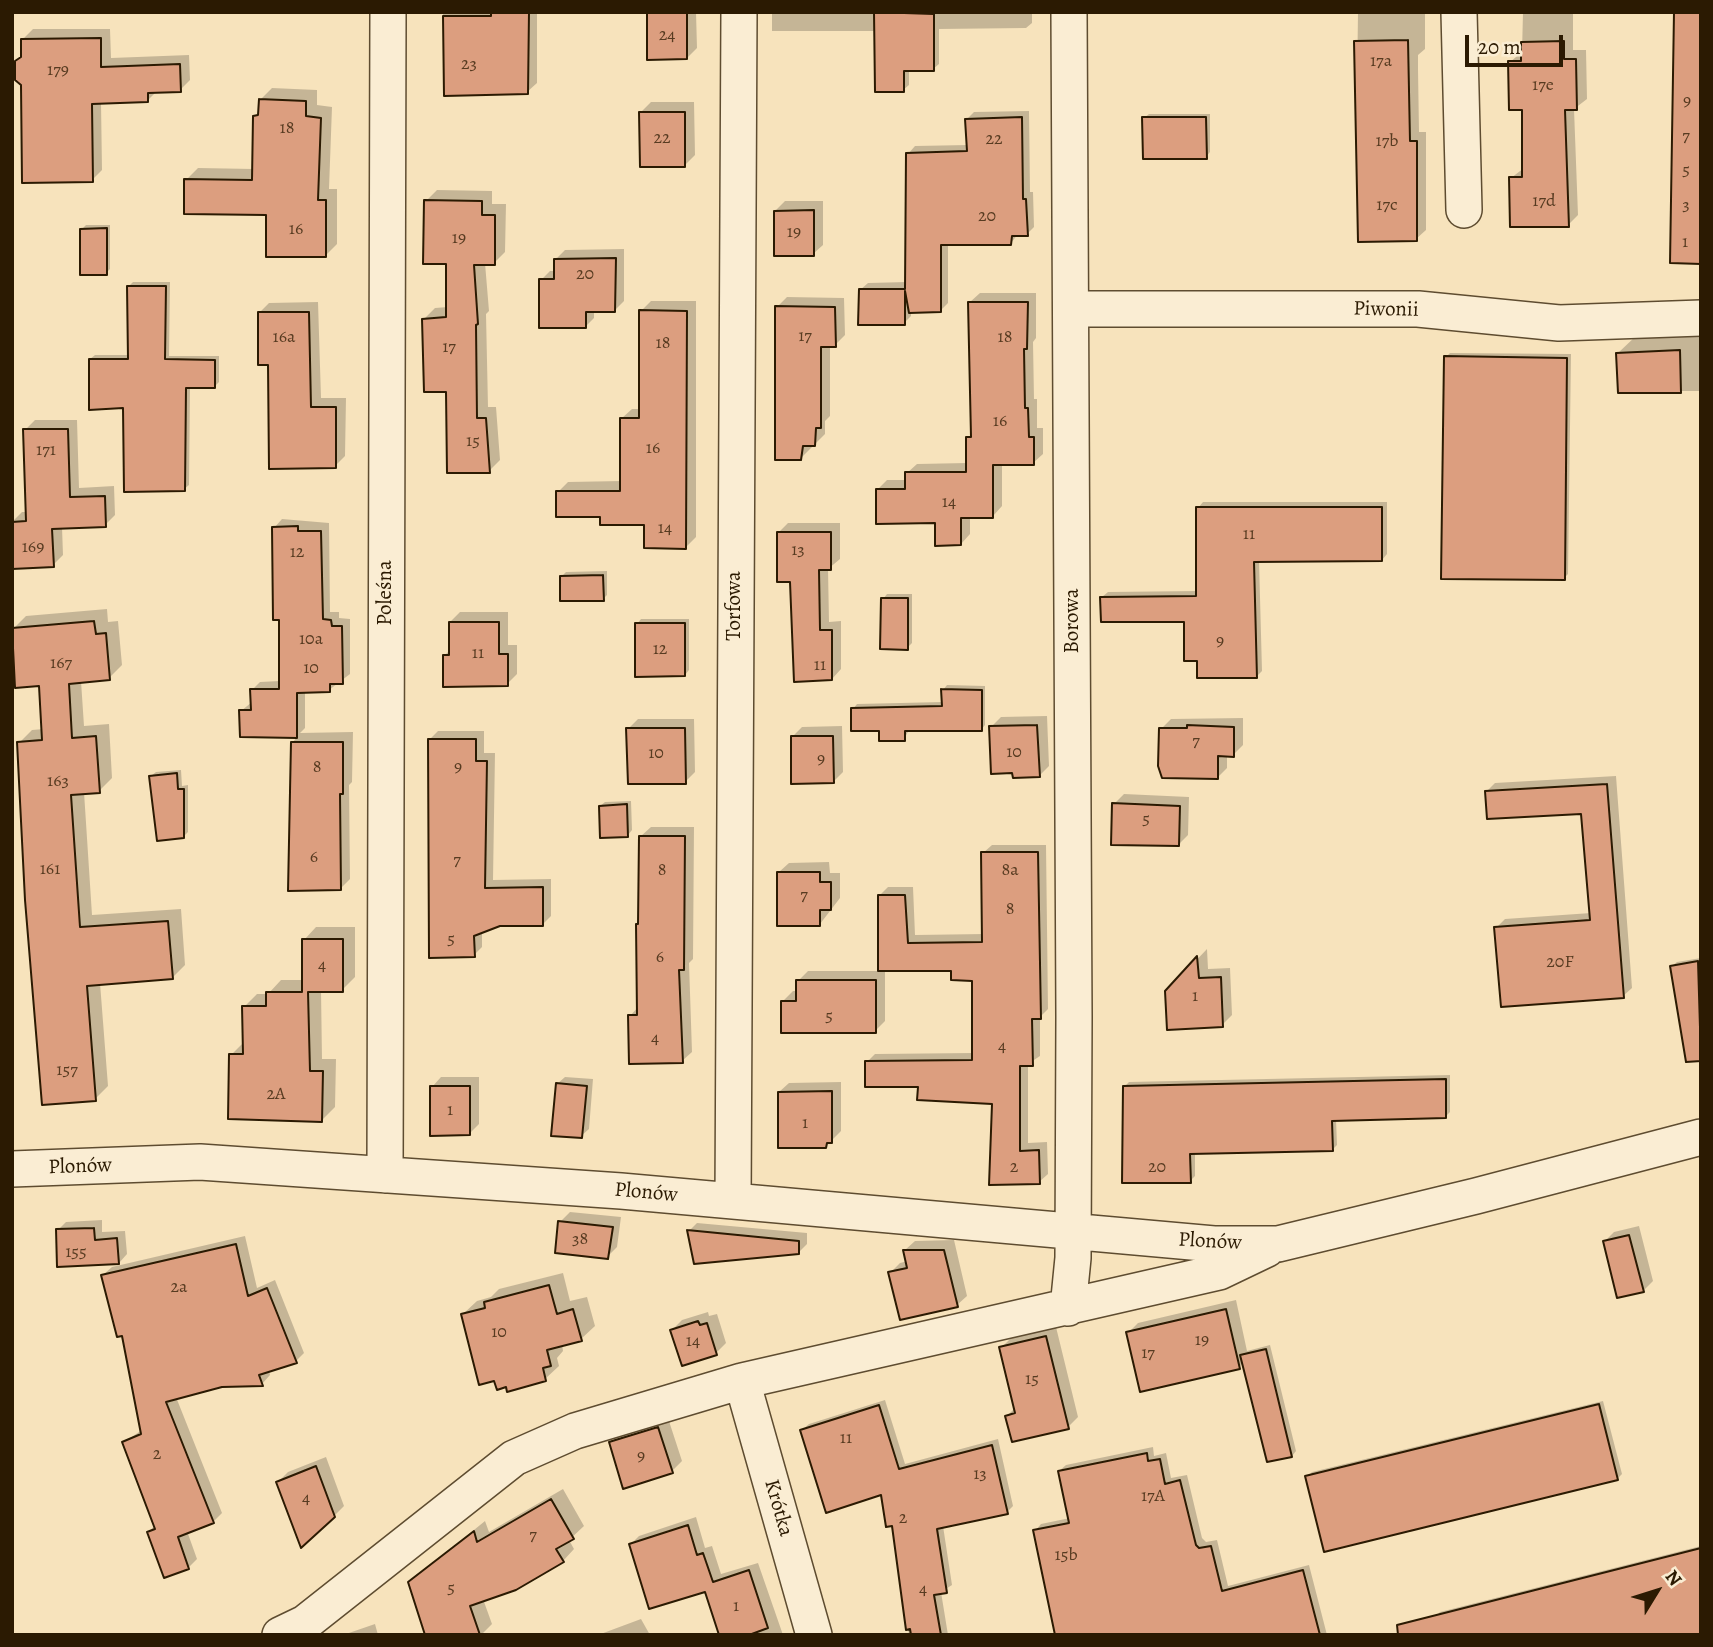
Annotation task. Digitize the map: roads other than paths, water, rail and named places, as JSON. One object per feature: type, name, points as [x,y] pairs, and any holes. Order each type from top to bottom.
[{"type":"street","name":"Poleśna","points":[[385,1175],[388,12]]},
{"type":"street","name":"Torfowa","points":[[733,1200],[740,12]]},
{"type":"street","name":"Borowa","points":[[1068,1308],[1073,1258],[1069,12]]},
{"type":"street","points":[[1460,12],[1464,210]]},
{"type":"street","name":"Piwonii","points":[[1071,309],[1418,309],[1559,323],[1701,318]]},
{"type":"street","name":"Plonów","points":[[299,1631],[514,1458],[575,1431],[742,1381],[1219,1272],[1278,1244],[1476,1196],[1701,1136]]},
{"type":"street","name":"Plonów","points":[[12,1169],[200,1162],[733,1200],[1214,1244],[1278,1244]]},
{"type":"street","name":"Krótka","points":[[742,1381],[814,1635]]}]
